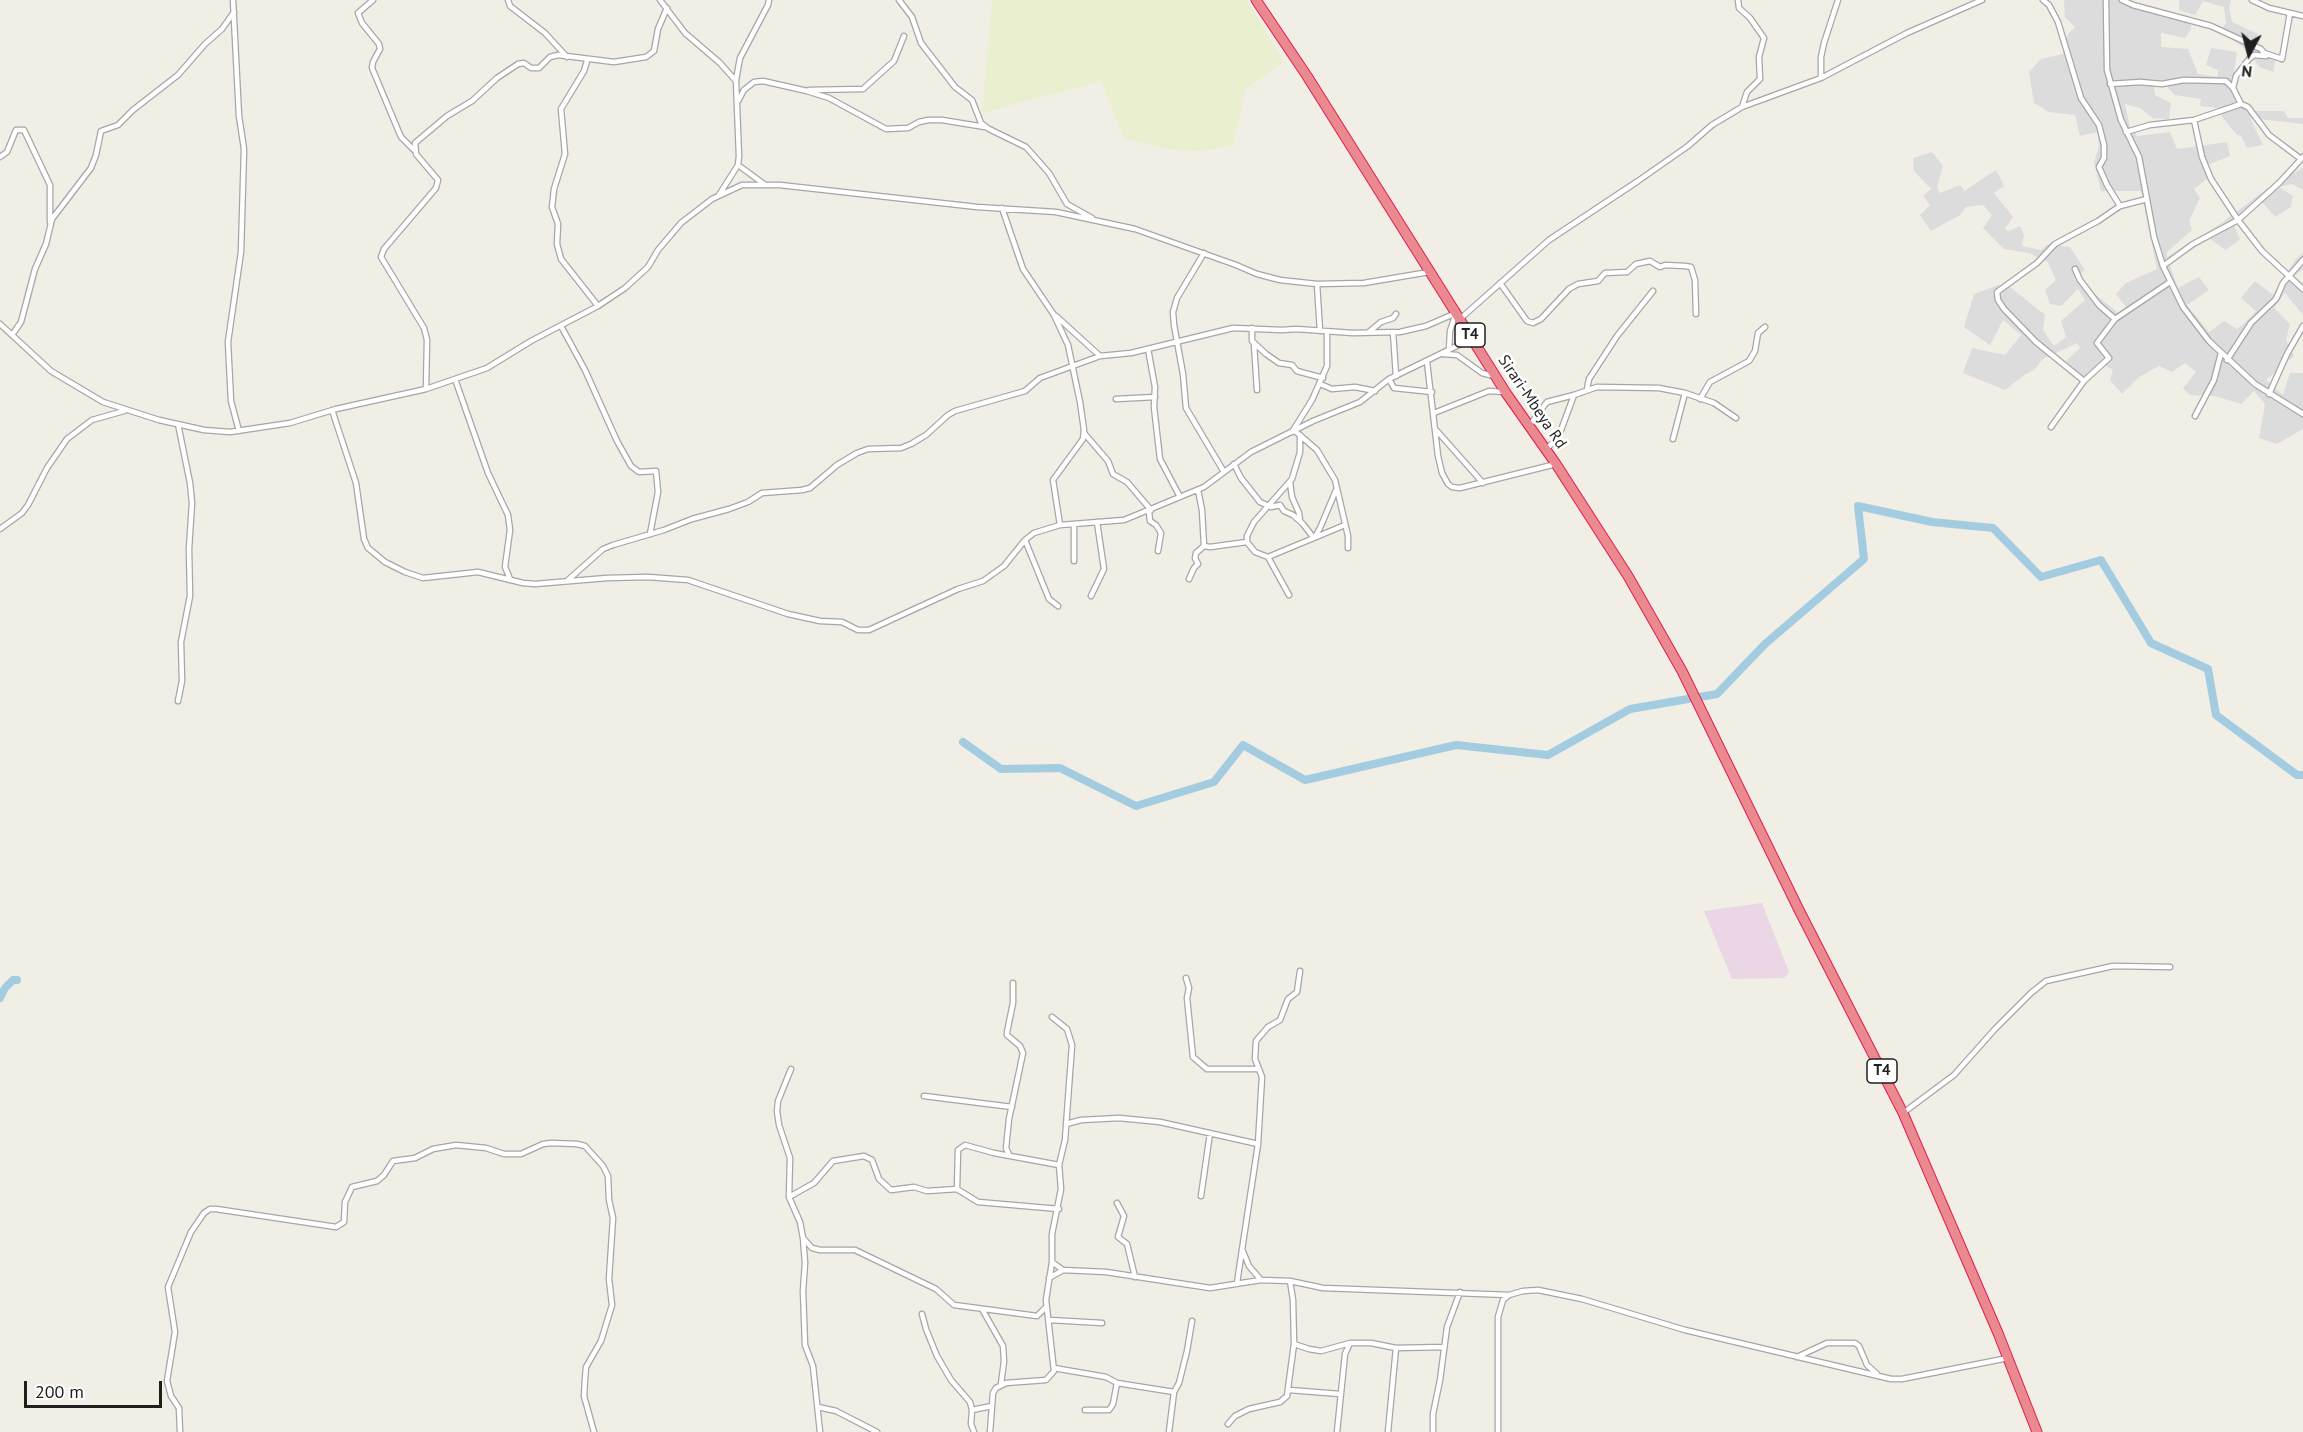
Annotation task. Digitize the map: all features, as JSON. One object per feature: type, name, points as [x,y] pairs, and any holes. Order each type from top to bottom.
[{"type":"highway","name":"Sirari-Mbeya Rd","points":[[1256,0],[1312,84],[1506,393],[1556,464],[1628,576],[1682,671],[1903,1113]]},
{"type":"highway","name":"T4","points":[[1903,1113],[2037,1432]]},
{"type":"street","points":[[232,0],[239,116],[244,149],[241,252],[228,342],[230,392],[238,431]]},
{"type":"street","points":[[373,0],[358,13],[362,23],[379,44],[380,50],[372,68],[401,136],[438,180],[436,188],[384,249],[381,257],[424,328],[427,340],[426,389]]},
{"type":"street","points":[[508,0],[510,6],[544,33],[567,57]]},
{"type":"street","points":[[660,0],[691,38],[720,63],[736,81]]},
{"type":"street","points":[[719,195],[738,165],[736,81],[740,58],[769,0]]},
{"type":"street","points":[[899,0],[913,20],[921,43],[956,87],[972,100],[979,120],[986,127]]},
{"type":"street","points":[[906,0],[906,9]]},
{"type":"street","points":[[1738,0],[1738,8],[1750,18],[1764,38],[1759,57],[1760,79],[1747,92],[1742,106]]},
{"type":"street","points":[[1821,78],[1824,43],[1838,0]]},
{"type":"street","points":[[568,580],[603,549],[634,537],[738,506],[762,492],[796,491],[810,488],[837,465],[857,453],[868,449],[901,448],[926,435],[948,415],[956,411],[1025,391],[1040,378],[1100,356],[1148,349],[1233,328],[1393,332],[1426,326],[1458,316],[1549,240],[1638,182],[1688,146],[1712,125],[1742,106],[1821,78],[1907,33],[1982,0]]},
{"type":"street","points":[[2043,0],[2049,5],[2058,21],[2081,98],[2099,125],[2104,145],[2104,158],[2099,167],[2106,184],[2120,206]]},
{"type":"street","points":[[2106,0],[2105,46],[2110,84],[2126,132],[2139,157],[2163,266],[2170,282],[2183,307],[2227,360],[2270,394],[2303,414]]},
{"type":"street","points":[[2122,0],[2211,26],[2246,41],[2264,53],[2282,58]]},
{"type":"street","points":[[2252,0],[2269,8],[2303,16]]},
{"type":"street","points":[[415,150],[415,143],[427,132],[447,116],[472,101],[514,66],[524,63],[531,68],[539,68],[550,57],[614,62],[646,57],[654,51],[658,29],[667,8]]},
{"type":"street","points":[[50,225],[61,205],[91,168],[100,131],[118,125],[133,110],[178,75],[222,29],[234,11]]},
{"type":"street","points":[[2282,58],[2290,13]]},
{"type":"street","points":[[807,91],[825,88],[863,89],[894,61],[904,36]]},
{"type":"street","points":[[2233,88],[2240,68],[2251,57],[2259,55],[2282,58]]},
{"type":"street","points":[[587,61],[584,71],[561,109],[565,154],[554,189],[552,207],[558,224],[557,244],[561,259],[598,306]]},
{"type":"street","points":[[2110,84],[2140,82],[2162,84],[2184,80],[2224,81],[2233,88],[2241,104],[2247,107],[2269,135],[2302,158],[2279,183],[2238,220],[2193,244],[2163,266]]},
{"type":"street","points":[[738,101],[744,90],[758,81],[829,98],[886,129],[908,128],[928,120],[986,127],[1026,147],[1039,159],[1067,204],[1097,221]]},
{"type":"street","points":[[2126,132],[2150,125],[2193,120],[2241,104]]},
{"type":"street","points":[[2193,120],[2202,158],[2211,179],[2262,251],[2303,289]]},
{"type":"street","points":[[0,157],[7,152],[16,130],[24,130],[50,185],[50,225],[46,244],[35,269],[21,322],[12,335]]},
{"type":"street","points":[[738,165],[765,184]]},
{"type":"street","points":[[0,324],[51,371],[103,402],[126,411],[221,432],[290,423],[332,410],[426,389],[487,368],[531,341],[598,306],[634,281],[681,223],[719,195],[742,185],[765,184],[920,202],[1056,212],[1135,229],[1272,278],[1317,284],[1364,283],[1429,272]]},
{"type":"street","points":[[2084,381],[2036,342],[2004,309],[1998,300],[1997,292],[2037,264],[2055,244],[2098,221],[2120,206],[2147,199]]},
{"type":"street","points":[[1002,208],[1012,231],[1023,269],[1054,315],[1068,345],[1073,365],[1084,434],[1081,445],[1053,480],[1060,525]]},
{"type":"street","points":[[1204,253],[1175,302],[1173,316],[1186,408],[1224,472]]},
{"type":"street","points":[[2227,360],[2251,323],[2276,299],[2289,276],[2303,260]]},
{"type":"street","points":[[1500,283],[1527,321],[1533,323],[1540,319],[1569,289],[1578,284],[1598,281],[1605,273],[1627,272],[1636,264],[1650,261],[1660,267],[1685,266],[1691,267],[1695,280],[1696,314]]},
{"type":"street","points":[[2075,269],[2080,280],[2099,305],[2115,319]]},
{"type":"street","points":[[2051,427],[2084,381],[2109,358],[2097,344],[2115,319],[2170,282]]},
{"type":"street","points":[[1317,284],[1320,331]]},
{"type":"street","points":[[1587,389],[1589,379],[1617,336],[1653,291]]},
{"type":"street","points":[[1369,332],[1396,314]]},
{"type":"street","points":[[1054,315],[1100,356]]},
{"type":"street","points":[[1449,350],[1450,331],[1458,316]]},
{"type":"street","points":[[561,326],[585,370],[616,441],[631,466],[639,472],[656,471],[658,492],[650,534]]},
{"type":"street","points":[[2270,394],[2287,354],[2303,326]]},
{"type":"street","points":[[1700,399],[1710,382],[1749,361],[1755,351],[1758,333],[1765,327]]},
{"type":"street","points":[[1252,328],[1257,390]]},
{"type":"street","points":[[1294,432],[1327,366],[1327,332]]},
{"type":"street","points":[[1393,332],[1396,376]]},
{"type":"street","points":[[332,410],[358,490],[363,539],[373,554],[405,572],[423,578],[478,572],[536,584],[568,580],[648,577],[688,580],[788,614],[820,621],[837,621],[858,630],[869,630],[958,589],[983,581],[1010,561],[1025,540],[1034,533],[1060,525],[1124,520],[1198,490],[1251,452],[1313,421],[1360,402],[1389,379],[1472,338]]},
{"type":"street","points":[[1254,344],[1279,363],[1292,365],[1297,371],[1321,381],[1332,389],[1355,387],[1375,391]]},
{"type":"street","points":[[1148,349],[1160,459],[1179,497]]},
{"type":"street","points":[[2195,416],[2214,380],[2221,353]]},
{"type":"street","points":[[1257,368],[1266,354]]},
{"type":"street","points":[[1442,354],[1457,355],[1482,373],[1497,377]]},
{"type":"street","points":[[1427,362],[1437,431],[1438,456],[1442,473],[1448,484],[1460,488],[1556,464]]},
{"type":"street","points":[[455,379],[488,473],[507,515],[510,530],[505,567],[510,579]]},
{"type":"street","points":[[1389,379],[1394,388],[1432,392]]},
{"type":"street","points":[[1529,426],[1547,402],[1597,387],[1638,386],[1685,393],[1714,403],[1736,418]]},
{"type":"street","points":[[1434,412],[1490,391],[1506,393]]},
{"type":"street","points":[[1673,439],[1685,393]]},
{"type":"street","points":[[1545,450],[1560,433],[1574,395]]},
{"type":"street","points":[[1116,399],[1155,397]]},
{"type":"street","points":[[0,529],[22,513],[47,468],[67,440],[92,420],[126,411]]},
{"type":"street","points":[[178,424],[192,503],[189,549],[190,596],[181,642],[182,681],[178,701]]},
{"type":"street","points":[[1437,431],[1483,483]]},
{"type":"street","points":[[1294,432],[1317,450],[1337,487],[1348,548]]},
{"type":"street","points":[[1084,434],[1108,461],[1113,474],[1127,482],[1150,510],[1150,521],[1161,533],[1158,551]]},
{"type":"street","points":[[1300,435],[1299,458],[1294,466],[1290,482],[1300,521]]},
{"type":"street","points":[[1234,464],[1246,486],[1260,502],[1268,507],[1280,505],[1284,511],[1300,521],[1314,537]]},
{"type":"street","points":[[1289,595],[1268,557],[1255,552],[1247,542],[1247,536],[1254,522],[1290,482]]},
{"type":"street","points":[[1314,537],[1337,487]]},
{"type":"street","points":[[1189,579],[1198,564],[1195,558],[1196,553],[1203,546],[1198,490]]},
{"type":"street","points":[[1091,596],[1104,569],[1097,522]]},
{"type":"street","points":[[1074,524],[1074,561]]},
{"type":"street","points":[[1268,557],[1314,537],[1333,532],[1345,525]]},
{"type":"street","points":[[1025,540],[1047,596],[1058,606]]},
{"type":"street","points":[[1203,546],[1247,542]]},
{"type":"street","points":[[1903,1113],[1954,1075],[1995,1029],[2046,981],[2113,966],[2170,967]]},
{"type":"street","points":[[1237,1283],[1258,1144],[1262,1077],[1255,1059],[1256,1041],[1268,1027],[1280,1020],[1288,999],[1297,992],[1300,971]]},
{"type":"street","points":[[1186,978],[1189,988],[1187,998],[1193,1057],[1208,1069],[1259,1069]]},
{"type":"street","points":[[1009,1155],[1006,1145],[1023,1053],[1020,1046],[1007,1035],[1013,1003],[1013,982]]},
{"type":"street","points":[[803,1238],[812,1248],[820,1250],[855,1250],[936,1289],[954,1305],[1037,1316],[1043,1313],[1052,1262],[1052,1234],[1059,1209],[1062,1178],[1059,1165],[1066,1124],[1072,1045],[1067,1029],[1052,1017]]},
{"type":"street","points":[[791,1069],[778,1101],[777,1111],[779,1125],[790,1158],[789,1197],[800,1222],[803,1238],[805,1345],[813,1366],[820,1432]]},
{"type":"street","points":[[924,1096],[1012,1107]]},
{"type":"street","points":[[1066,1124],[1081,1119],[1119,1118],[1160,1122],[1258,1144]]},
{"type":"street","points":[[1201,1196],[1210,1133]]},
{"type":"street","points":[[180,1432],[178,1408],[171,1396],[167,1381],[175,1323],[168,1287],[192,1232],[204,1213],[210,1209],[216,1209],[336,1227],[344,1222],[345,1202],[350,1190],[356,1185],[377,1181],[393,1161],[415,1158],[433,1149],[456,1145],[479,1147],[504,1154],[521,1154],[543,1144],[551,1143],[585,1146],[603,1166],[608,1176],[609,1200],[613,1218],[609,1279],[612,1305],[601,1341],[586,1367],[584,1395],[594,1432]]},
{"type":"street","points":[[957,1188],[960,1146],[972,1145],[1059,1165]]},
{"type":"street","points":[[789,1197],[814,1183],[833,1161],[864,1156],[872,1160],[879,1179],[891,1190],[914,1187],[927,1191],[957,1188],[978,1202],[1059,1209]]},
{"type":"street","points":[[1117,1203],[1124,1216],[1118,1237],[1127,1244],[1135,1276]]},
{"type":"street","points":[[1242,1249],[1250,1266],[1261,1280]]},
{"type":"street","points":[[1052,1262],[1064,1270],[1135,1276],[1210,1288],[1261,1280],[1290,1281],[1323,1288],[1509,1295],[1532,1290],[1549,1292],[1607,1306],[1685,1330],[1879,1376],[1902,1379],[2008,1359]]},
{"type":"street","points":[[1049,1278],[1064,1270]]},
{"type":"street","points":[[1228,1424],[1235,1416],[1249,1409],[1280,1402],[1287,1396],[1294,1344],[1290,1281]]},
{"type":"street","points":[[1433,1432],[1433,1414],[1450,1315],[1460,1292]]},
{"type":"street","points":[[1498,1432],[1498,1317],[1503,1300],[1509,1295]]},
{"type":"street","points":[[1001,1384],[1046,1380],[1052,1374],[1054,1368],[1049,1338],[1050,1320],[1046,1306]]},
{"type":"street","points":[[982,1309],[1003,1347],[1004,1361],[1001,1384],[993,1393],[990,1432]]},
{"type":"street","points":[[922,1314],[937,1356],[951,1380],[970,1402],[971,1424],[974,1432]]},
{"type":"street","points":[[1050,1320],[1102,1323]]},
{"type":"street","points":[[1169,1432],[1174,1392],[1179,1383],[1187,1352],[1192,1321]]},
{"type":"street","points":[[1294,1344],[1321,1350],[1350,1343],[1371,1343],[1396,1348],[1444,1347]]},
{"type":"street","points":[[1337,1432],[1345,1354],[1350,1343]]},
{"type":"street","points":[[1797,1357],[1827,1343],[1855,1343],[1859,1346],[1867,1365],[1879,1376]]},
{"type":"street","points":[[1388,1432],[1396,1348]]},
{"type":"street","points":[[1054,1368],[1106,1377],[1117,1383],[1174,1392]]},
{"type":"street","points":[[1085,1410],[1109,1410],[1113,1404],[1117,1383]]},
{"type":"street","points":[[1289,1390],[1340,1394]]},
{"type":"street","points":[[972,1410],[992,1406]]},
{"type":"street","points":[[818,1407],[836,1411],[877,1432]]},
{"type":"shaded area","points":[[2064,0],[2120,0],[2191,20],[2191,30],[2185,38],[2161,33],[2161,47],[2188,49],[2198,74],[2218,77],[2218,70],[2206,65],[2211,48],[2237,52],[2233,79],[2238,96],[2252,111],[2284,111],[2288,118],[2303,118],[2303,124],[2250,118],[2263,145],[2247,148],[2241,136],[2237,135],[2223,118],[2218,108],[2200,106],[2201,99],[2175,95],[2167,87],[2154,87],[2155,95],[2171,103],[2169,119],[2153,118],[2140,108],[2125,104],[2130,127],[2137,136],[2170,132],[2177,149],[2227,142],[2230,156],[2207,165],[2211,176],[2194,189],[2200,198],[2189,221],[2192,230],[2167,252],[2167,257],[2223,222],[2277,181],[2300,170],[2303,166],[2303,190],[2292,184],[2279,187],[2293,196],[2291,207],[2275,217],[2262,202],[2233,223],[2240,239],[2226,250],[2210,239],[2169,263],[2178,288],[2199,277],[2209,290],[2187,305],[2209,332],[2224,321],[2237,329],[2246,322],[2256,311],[2241,298],[2255,281],[2273,295],[2296,259],[2303,253],[2303,269],[2293,277],[2303,288],[2303,315],[2285,293],[2274,308],[2290,324],[2286,340],[2294,356],[2266,380],[2283,395],[2290,373],[2303,373],[2303,429],[2277,444],[2259,438],[2265,404],[2254,391],[2241,404],[2215,396],[2190,395],[2183,388],[2196,372],[2185,363],[2172,372],[2159,366],[2139,377],[2122,394],[2110,380],[2113,370],[2104,365],[2087,381],[2066,361],[2080,348],[2077,343],[2043,359],[2034,370],[2005,390],[1963,373],[1972,348],[2005,355],[2021,335],[2003,320],[1990,345],[1964,327],[1974,294],[1998,285],[2010,287],[2045,315],[2043,330],[2054,346],[2066,337],[2061,321],[2085,300],[2078,289],[2061,306],[2050,304],[2045,290],[2056,280],[2048,262],[2029,253],[2004,249],[1983,228],[1992,215],[1983,205],[1966,207],[1960,215],[1931,231],[1920,215],[1930,205],[1923,196],[1931,189],[1914,171],[1913,158],[1932,152],[1943,166],[1937,187],[1940,193],[1960,185],[1964,191],[1996,170],[2004,186],[1994,193],[2013,217],[2005,229],[2008,231],[2020,226],[2024,235],[2022,246],[2041,250],[2048,244],[2070,247],[2085,270],[2074,279],[2118,313],[2126,307],[2116,294],[2126,283],[2157,269],[2141,191],[2101,191],[2094,162],[2099,146],[2097,132],[2080,136],[2075,115],[2049,112],[2034,103],[2029,72],[2041,59],[2063,54],[2068,34],[2075,27],[2065,17]]},
{"type":"shaded area","points":[[2179,0],[2231,0],[2229,8],[2232,22],[2262,36],[2255,45],[2256,54],[2276,58],[2273,72],[2259,67],[2250,52],[2220,31],[2226,23],[2224,7],[2203,1],[2195,15],[2179,10]]},
{"type":"shaded area","points":[[1762,903],[1789,972],[1784,978],[1732,979],[1704,911]]},
{"type":"green space","points":[[992,0],[1247,0],[1284,62],[1246,88],[1233,145],[1212,149],[1195,151],[1168,149],[1124,138],[1101,81],[982,113]]},
{"type":"waterway","points":[[963,742],[1001,769],[1060,768],[1136,806],[1214,782],[1243,745],[1305,780],[1456,745],[1548,755],[1630,709],[1717,694],[1765,644],[1864,559],[1858,506],[1932,522],[1993,528],[2041,577],[2101,560],[2151,643],[2208,669],[2216,715],[2297,775],[2303,775]]},
{"type":"waterway","points":[[0,998],[5,988],[13,980],[17,980]]}]
